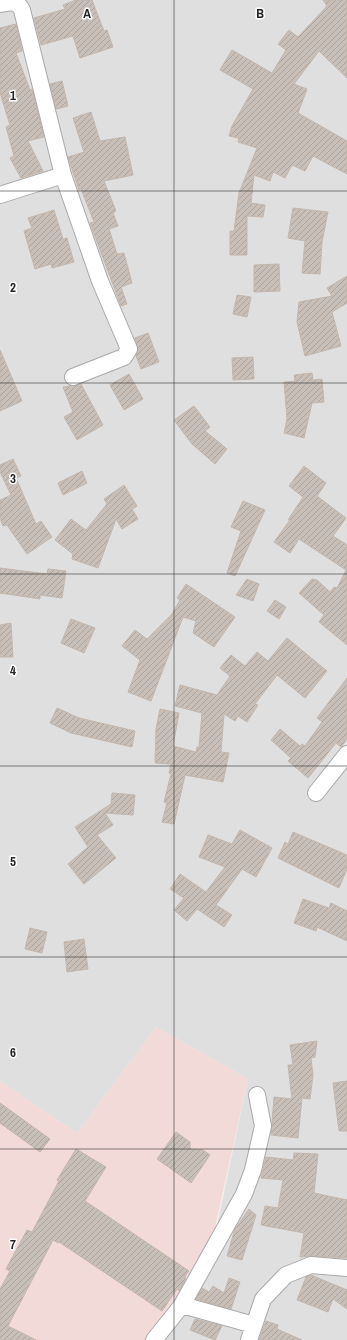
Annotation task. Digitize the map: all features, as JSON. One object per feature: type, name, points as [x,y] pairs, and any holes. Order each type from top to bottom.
[{"type":"street","points":[[0,4],[12,2],[19,5],[22,10],[63,175],[100,281],[129,349],[124,357],[73,377]]},
{"type":"street","points":[[0,195],[63,175]]},
{"type":"street","points":[[316,793],[347,754]]},
{"type":"street","points":[[154,1340],[182,1305],[229,1224],[244,1194],[253,1170],[263,1126],[257,1095]]},
{"type":"street","points":[[182,1305],[252,1333],[263,1299],[286,1275],[311,1265],[347,1268]]},
{"type":"shaded area","points":[[0,0],[347,0],[347,1340],[154,1340],[211,1255],[248,1079],[156,1027],[77,1133],[0,1081]]},
{"type":"shaded area","points":[[156,1027],[248,1079],[209,1254],[152,1340],[0,1340],[0,1081],[77,1133]]},
{"type":"building","points":[[76,0],[92,0],[104,31],[107,30],[113,47],[80,58],[73,36],[41,45],[34,18],[65,9],[63,5]]},
{"type":"building","points":[[323,0],[347,0],[347,78],[319,51],[294,84],[307,89],[298,113],[347,141],[347,174],[313,156],[305,171],[292,165],[285,178],[273,172],[270,181],[254,175],[251,203],[265,205],[263,217],[247,216],[247,255],[230,255],[230,231],[234,231],[239,193],[257,148],[238,142],[239,138],[229,136],[232,126],[253,89],[220,70],[232,50],[272,73],[286,50],[278,44],[289,30],[298,37],[327,6]]},
{"type":"building","points":[[16,24],[22,51],[16,53],[30,90],[32,89],[44,137],[28,141],[43,171],[21,178],[10,158],[14,156],[6,127],[10,125],[0,93],[0,28]]},
{"type":"building","points":[[62,81],[68,106],[56,109],[50,84]]},
{"type":"building","points":[[91,112],[100,141],[125,137],[133,175],[104,181],[116,211],[113,213],[118,226],[109,229],[117,254],[124,253],[132,283],[121,287],[127,304],[121,306],[90,223],[94,222],[81,189],[79,190],[68,157],[84,152],[73,118]]},
{"type":"building","points":[[293,208],[328,212],[322,242],[320,274],[302,273],[305,241],[288,238]]},
{"type":"building","points":[[54,210],[63,239],[67,238],[74,262],[52,268],[51,264],[35,269],[24,231],[32,228],[28,218]]},
{"type":"building","points":[[279,264],[280,291],[254,292],[254,265]]},
{"type":"building","points":[[347,276],[347,303],[332,312],[341,346],[305,356],[297,322],[299,302],[332,296],[327,288]]},
{"type":"building","points":[[237,295],[251,297],[247,317],[233,314]]},
{"type":"building","points":[[148,333],[159,362],[141,369],[136,356],[138,349],[135,338]]},
{"type":"building","points":[[0,350],[22,401],[0,411]]},
{"type":"building","points":[[253,357],[254,379],[233,380],[232,358]]},
{"type":"building","points":[[312,373],[313,380],[322,379],[324,402],[312,403],[304,438],[284,433],[287,419],[284,382],[295,381],[294,375]]},
{"type":"building","points":[[129,374],[143,399],[124,410],[110,385]]},
{"type":"building","points":[[81,384],[103,425],[77,440],[64,417],[73,412],[63,387]]},
{"type":"building","points":[[194,406],[210,427],[205,431],[227,449],[215,464],[192,444],[174,420]]},
{"type":"building","points":[[13,459],[21,476],[16,478],[36,524],[41,521],[52,537],[27,554],[7,525],[3,526],[0,518],[0,500],[11,495],[0,472],[0,465]]},
{"type":"building","points":[[304,466],[326,483],[317,496],[346,518],[333,536],[347,545],[347,645],[319,622],[324,615],[299,593],[312,579],[317,580],[330,592],[334,587],[337,588],[346,570],[299,539],[290,553],[274,542],[290,520],[288,520],[303,497],[289,486]]},
{"type":"building","points":[[82,471],[87,483],[63,495],[58,483]]},
{"type":"building","points":[[124,485],[137,506],[132,509],[138,519],[122,529],[116,519],[98,568],[72,559],[73,554],[55,540],[71,519],[86,530],[107,504],[104,499]]},
{"type":"building","points":[[243,501],[265,510],[235,576],[227,573],[241,531],[231,527]]},
{"type":"building","points":[[0,568],[47,574],[48,569],[66,571],[62,598],[40,595],[40,599],[0,593]]},
{"type":"building","points":[[247,579],[259,584],[253,601],[236,595]]},
{"type":"building","points":[[186,584],[235,617],[214,647],[193,633],[196,621],[183,617],[151,701],[128,692],[140,660],[122,646],[135,630],[147,639],[172,614],[180,600],[177,598]]},
{"type":"building","points":[[275,600],[286,607],[279,619],[267,611]]},
{"type":"building","points":[[71,619],[95,628],[84,653],[61,643]]},
{"type":"building","points":[[11,623],[13,657],[0,657],[0,625]]},
{"type":"building","points":[[287,638],[327,671],[305,698],[277,675],[255,704],[258,705],[247,722],[238,716],[235,721],[224,714],[221,752],[229,753],[223,782],[185,775],[174,824],[162,822],[167,803],[164,802],[171,774],[169,773],[171,764],[155,763],[156,729],[160,709],[179,713],[173,746],[196,752],[197,747],[199,747],[202,713],[175,706],[180,685],[217,695],[230,676],[220,668],[231,655],[245,666],[257,652],[268,661]]},
{"type":"building","points":[[347,678],[347,739],[341,747],[336,743],[308,778],[288,761],[291,758],[271,740],[280,729],[300,746],[302,744],[305,746],[322,722],[317,718]]},
{"type":"building","points":[[57,708],[79,718],[135,731],[132,747],[71,733],[50,723]]},
{"type":"building","points":[[112,793],[135,795],[133,815],[105,813],[113,825],[97,835],[116,858],[84,884],[68,864],[88,847],[75,827],[111,804]]},
{"type":"building","points":[[240,830],[272,848],[256,877],[242,869],[216,905],[232,915],[224,927],[197,909],[187,921],[174,910],[184,898],[170,889],[180,874],[206,892],[225,867],[199,857],[208,835],[232,844]]},
{"type":"building","points":[[293,832],[347,855],[347,869],[339,888],[278,858],[285,842],[288,844]]},
{"type":"building","points":[[303,899],[329,908],[331,903],[347,911],[347,941],[317,927],[316,931],[294,923]]},
{"type":"building","points":[[30,928],[47,932],[42,953],[25,949]]},
{"type":"building","points":[[84,939],[88,969],[67,972],[64,942]]},
{"type":"building","points":[[317,1041],[315,1057],[311,1058],[313,1075],[310,1099],[302,1098],[298,1138],[271,1135],[274,1097],[292,1099],[288,1065],[293,1065],[290,1045]]},
{"type":"building","points":[[347,1081],[347,1131],[339,1131],[333,1083]]},
{"type":"building","points":[[0,1103],[50,1139],[40,1152],[0,1123]]},
{"type":"building","points":[[176,1132],[190,1142],[190,1149],[203,1150],[210,1155],[191,1183],[157,1159]]},
{"type":"building","points":[[76,1149],[106,1167],[85,1201],[189,1271],[185,1276],[186,1278],[179,1291],[177,1289],[162,1311],[59,1242],[58,1243],[53,1240],[8,1326],[36,1340],[0,1340],[0,1289],[10,1271],[6,1269],[27,1230],[32,1232],[59,1181],[57,1180]]},
{"type":"building","points":[[294,1153],[318,1154],[314,1193],[347,1200],[347,1258],[312,1256],[300,1257],[304,1233],[261,1225],[265,1206],[278,1208],[283,1180],[261,1178],[266,1157],[293,1160]]},
{"type":"building","points":[[249,1209],[256,1215],[242,1260],[227,1256],[235,1229]]},
{"type":"building","points":[[311,1275],[347,1290],[347,1309],[333,1299],[328,1312],[297,1300],[306,1277]]},
{"type":"building","points":[[229,1278],[240,1282],[231,1309],[196,1299],[202,1288],[209,1292],[213,1286],[224,1293]]},
{"type":"building","points":[[195,1319],[222,1326],[215,1340],[190,1330]]},
{"type":"building","points":[[266,1321],[278,1325],[277,1329],[302,1340],[259,1340]]}]
